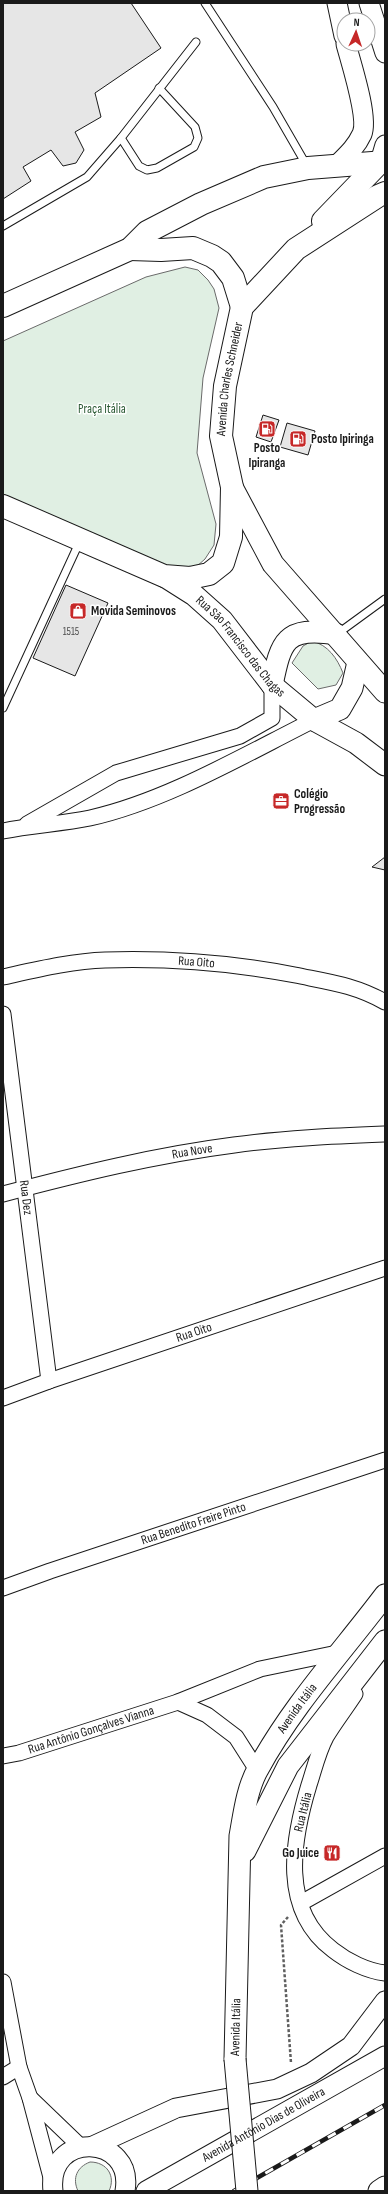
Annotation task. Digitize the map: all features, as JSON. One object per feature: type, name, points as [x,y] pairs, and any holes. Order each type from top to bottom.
[{"type":"main road","points":[[3,306],[130,249],[147,232],[201,204],[264,177],[308,168],[337,165],[383,156]]},
{"type":"main road","points":[[296,249],[383,156]]},
{"type":"main road","name":"Avenida Charles Schneider","points":[[3,506],[164,576],[190,578],[209,574],[223,563],[232,537],[232,487],[221,436],[225,386],[242,307],[296,249],[385,193]]},
{"type":"main road","points":[[130,249],[160,250],[193,248],[212,256],[221,262],[233,278],[242,307]]},
{"type":"main road","points":[[232,487],[273,564],[336,634],[358,662],[385,692]]},
{"type":"main road","name":"Rua São Francisco das Chagas","points":[[164,576],[194,595],[222,620],[272,685],[314,720]]},
{"type":"main road","points":[[272,685],[278,656],[283,646],[292,637],[313,631],[336,634]]},
{"type":"main road","points":[[314,720],[340,709],[352,688],[358,662]]},
{"type":"main road","points":[[314,720],[356,743],[385,765]]},
{"type":"main road","name":"Avenida Itália","points":[[247,2191],[235,2059],[240,1836],[246,1805],[257,1770],[299,1706],[385,1595]]},
{"type":"main road","name":"Avenida Itália","points":[[239,1862],[288,1766],[385,1641]]},
{"type":"main road","points":[[379,2191],[385,2187]]},
{"type":"street","points":[[376,38],[385,53]]},
{"type":"street","points":[[337,165],[354,148],[363,132],[364,116],[348,52]]},
{"type":"street","points":[[23,827],[116,773],[240,736],[256,728],[272,718],[272,685]]},
{"type":"street","points":[[3,831],[90,818],[130,806],[190,782],[314,720]]},
{"type":"street","name":"Rua Oito","points":[[3,977],[104,960],[191,961],[270,970],[342,984],[365,991],[385,1002]]},
{"type":"street","name":"Rua Dez","points":[[3,1014],[49,1380]]},
{"type":"street","name":"Rua Nove","points":[[3,1194],[151,1158],[234,1145],[317,1137],[385,1134]]},
{"type":"street","name":"Rua Oito","points":[[3,1398],[49,1380],[385,1268]]},
{"type":"street","name":"Rua Benedito Freire Pinto","points":[[3,1588],[385,1460]]},
{"type":"street","name":"Rua Itália","points":[[385,1648],[326,1738],[301,1810],[294,1849],[294,1874],[301,1904],[308,1922],[322,1942],[343,1958],[377,1972],[385,1973]]},
{"type":"street","name":"Rua Antônio Gonçalves Vianna","points":[[3,1756],[19,1753],[178,1702],[260,1669],[342,1652]]},
{"type":"street","points":[[178,1702],[208,1715],[236,1737],[257,1770]]},
{"type":"street","points":[[301,1904],[385,1856]]},
{"type":"street","points":[[3,1982],[19,2067],[30,2098],[52,2186]]},
{"type":"street","points":[[52,2186],[54,2169],[60,2159],[69,2151],[87,2146],[176,2108],[277,2089],[311,2074],[351,2046],[385,2001]]},
{"type":"street","name":"Avenida Antônio Dias de Oliveira","points":[[146,2191],[383,2057]]},
{"type":"street","points":[[3,2077],[19,2067]]},
{"type":"street","points":[[30,2098],[87,2146],[104,2149],[114,2156],[121,2164],[125,2173],[125,2191]]},
{"type":"lane","points":[[205,3],[273,107],[308,168]]},
{"type":"lane","points":[[3,226],[87,177],[121,138],[196,42]]},
{"type":"lane","points":[[121,138],[139,166],[147,170],[157,168],[194,147],[198,138],[195,127],[159,88]]},
{"type":"lane","points":[[3,708],[81,539]]},
{"type":"lane","points":[[336,634],[385,599]]},
{"type":"path","points":[[292,2082],[281,1924],[301,1904]]},
{"type":"green space","name":"Praça Itália","points":[[185,267],[198,270],[208,280],[214,289],[219,308],[203,378],[197,453],[216,524],[214,545],[205,559],[196,567],[163,568],[3,494],[3,341],[146,277]]},
{"type":"green space","points":[[312,641],[327,649],[338,662],[343,673],[336,685],[318,689],[292,663],[303,646]]},
{"type":"green space","points":[[90,2162],[101,2164],[111,2175],[111,2185],[109,2191],[78,2191],[76,2186],[77,2174],[82,2167]]},
{"type":"building","points":[[3,3],[131,3],[161,48],[95,93],[101,117],[75,132],[84,150],[76,163],[63,166],[51,150],[23,167],[31,181],[3,199]]},
{"type":"building","name":"Posto Ipiranga","points":[[263,415],[279,420],[271,442],[256,437]]},
{"type":"building","name":"Posto Ipiringa","points":[[287,423],[315,431],[308,455],[280,447]]},
{"type":"building","points":[[66,585],[108,603],[75,676],[33,658]]},
{"type":"building","points":[[385,857],[385,870],[372,867]]},
{"type":"railway","points":[[234,2191],[385,2105]]},
{"type":"place","name":"Posto Ipiranga","points":[[267,429]]},
{"type":"place","name":"Posto Ipiringa","points":[[298,439]]},
{"type":"place","name":"Movida Seminovos","points":[[78,611]]},
{"type":"place","name":"Colégio Progressão","points":[[281,801]]},
{"type":"place","name":"Go Juice","points":[[332,1853]]}]
